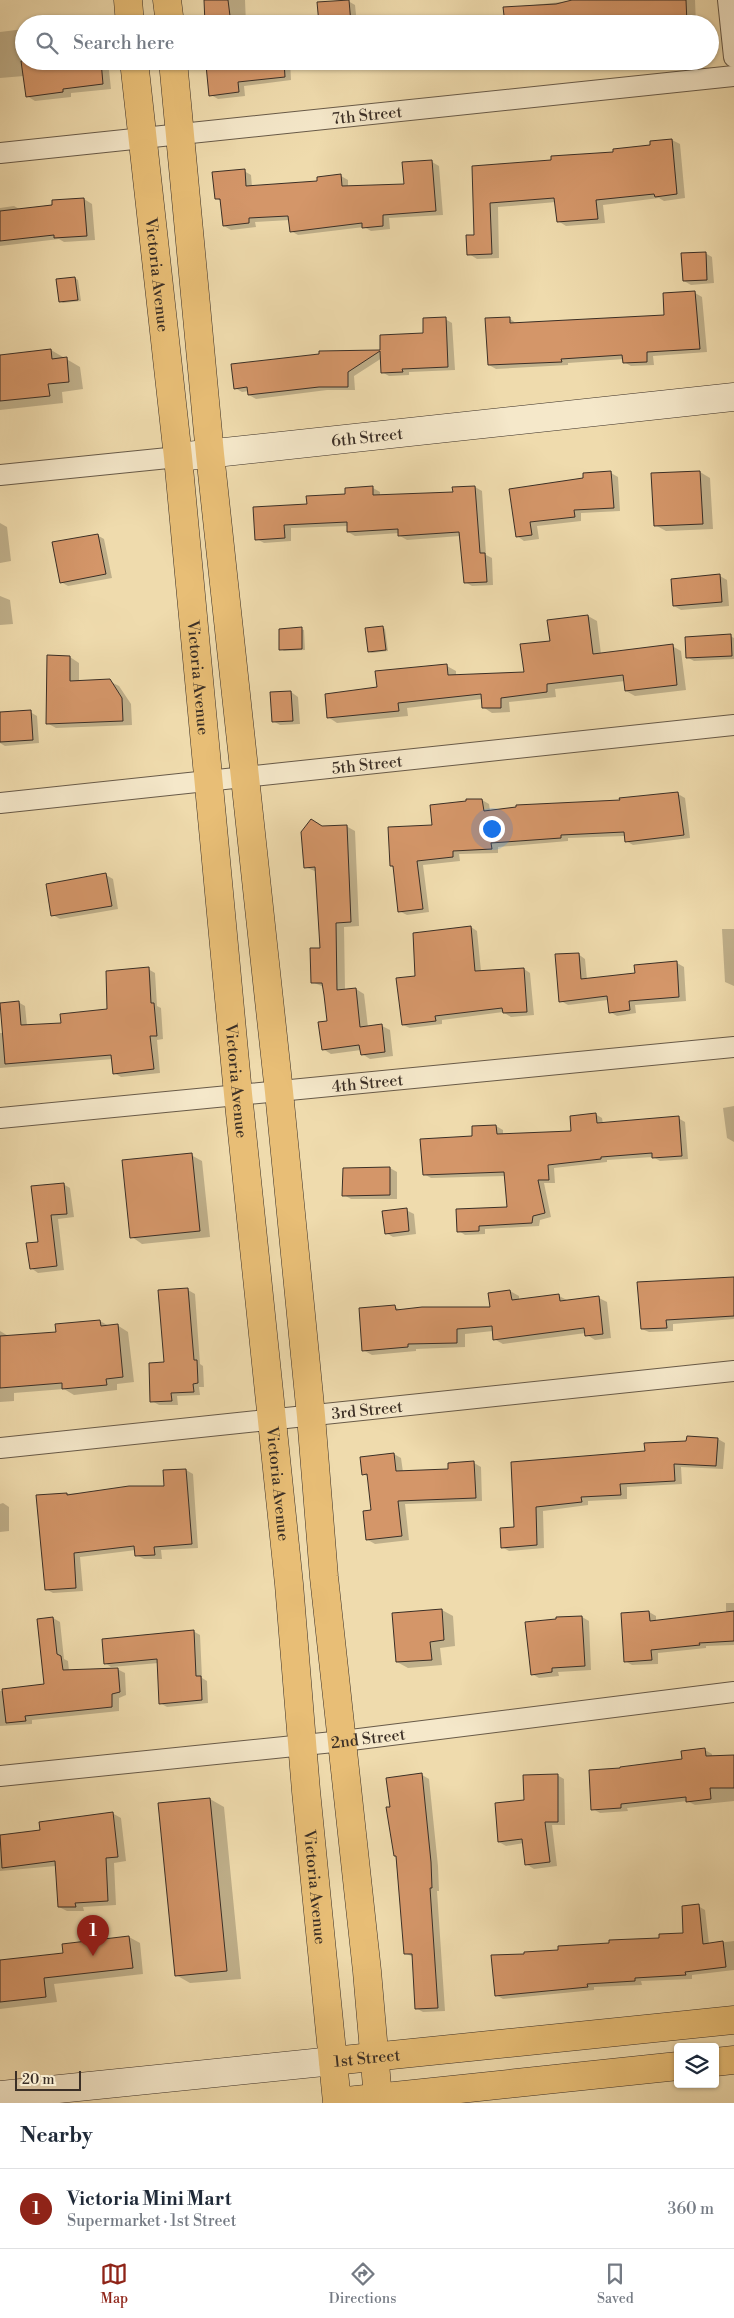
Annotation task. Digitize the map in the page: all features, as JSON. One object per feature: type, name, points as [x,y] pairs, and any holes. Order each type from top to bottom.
[{"type":"main road","points":[[128,0],[129,15]]},
{"type":"main road","points":[[167,0],[169,15]]},
{"type":"main road","name":"Victoria Avenue","points":[[135,70],[178,457],[238,1094],[273,1420],[333,2061],[332,2103]]},
{"type":"main road","points":[[174,70],[210,454],[279,1092],[311,1416],[324,1577],[343,1741],[378,2100]]},
{"type":"main road","name":"1st Street","points":[[333,2061],[734,2020]]},
{"type":"main road","points":[[719,2062],[734,2060]]},
{"type":"main road","points":[[332,2103],[378,2100],[674,2066]]},
{"type":"street","points":[[728,0],[734,57]]},
{"type":"street","name":"7th Street","points":[[0,153],[734,76]]},
{"type":"street","name":"6th Street","points":[[0,476],[734,397]]},
{"type":"street","name":"5th Street","points":[[0,802],[734,725]]},
{"type":"street","name":"4th Street","points":[[0,1118],[734,1047]]},
{"type":"street","name":"3rd Street","points":[[0,1448],[734,1371]]},
{"type":"street","name":"2nd Street","points":[[0,1776],[343,1741],[734,1692]]},
{"type":"street","name":"1st Street","points":[[0,2095],[333,2061]]},
{"type":"building","points":[[204,0],[228,0],[230,15],[205,15]]},
{"type":"building","points":[[349,0],[350,15],[318,15],[317,2]]},
{"type":"building","points":[[572,0],[686,0],[687,15],[504,15],[503,7],[556,4]]},
{"type":"building","points":[[22,70],[102,70],[103,84],[63,89],[63,92],[26,97]]},
{"type":"building","points":[[206,70],[285,70],[285,77],[238,82],[239,92],[209,96]]},
{"type":"building","points":[[672,139],[677,194],[655,197],[654,194],[596,200],[598,219],[557,222],[554,198],[490,203],[492,254],[467,255],[466,235],[474,235],[472,166],[551,160],[551,156],[613,152],[613,149],[650,145],[650,141]]},
{"type":"building","points":[[432,160],[436,211],[383,215],[383,226],[362,228],[362,223],[290,232],[288,216],[249,218],[249,223],[223,226],[220,199],[215,199],[212,172],[245,169],[246,186],[317,181],[317,177],[341,174],[342,186],[404,184],[402,162]]},
{"type":"building","points":[[84,198],[87,236],[54,238],[54,235],[0,241],[0,211],[52,205],[52,200]]},
{"type":"building","points":[[706,252],[707,280],[683,281],[681,253]]},
{"type":"building","points":[[75,277],[78,300],[59,302],[56,279]]},
{"type":"building","points":[[695,291],[700,349],[647,352],[647,362],[623,363],[622,355],[561,359],[562,362],[488,365],[485,318],[510,317],[510,323],[664,315],[663,293]]},
{"type":"building","points":[[446,317],[448,367],[402,369],[403,372],[381,373],[380,351],[348,372],[348,387],[319,387],[248,395],[247,387],[234,389],[231,364],[319,354],[319,351],[380,350],[380,335],[423,333],[423,318]]},
{"type":"building","points":[[51,349],[52,359],[67,357],[69,382],[48,384],[50,396],[0,401],[0,355]]},
{"type":"building","points":[[611,471],[614,508],[574,510],[575,517],[530,522],[532,535],[516,537],[509,489],[583,478],[583,473]]},
{"type":"building","points":[[700,471],[703,524],[654,526],[651,473]]},
{"type":"building","points":[[373,486],[373,495],[453,492],[452,487],[475,486],[480,553],[485,553],[487,582],[464,583],[459,532],[398,536],[398,529],[347,532],[347,522],[284,525],[285,538],[255,540],[253,507],[307,504],[306,496],[345,494],[345,488]]},
{"type":"building","points":[[98,534],[106,574],[60,583],[52,542]]},
{"type":"building","points":[[720,574],[722,602],[673,606],[671,579]]},
{"type":"building","points":[[588,615],[593,654],[673,644],[677,685],[625,691],[623,675],[547,684],[547,692],[501,698],[501,708],[482,708],[481,694],[398,703],[399,711],[327,718],[325,694],[377,687],[375,671],[447,664],[448,675],[524,672],[520,644],[550,641],[547,620]]},
{"type":"building","points":[[383,626],[386,650],[368,652],[365,628]]},
{"type":"building","points":[[302,627],[302,649],[279,650],[279,629]]},
{"type":"building","points":[[731,634],[732,656],[686,658],[685,637]]},
{"type":"building","points":[[47,655],[70,656],[70,681],[110,679],[122,698],[123,721],[46,724]]},
{"type":"building","points":[[291,691],[293,721],[272,722],[270,692]]},
{"type":"building","points":[[31,710],[33,740],[0,742],[0,712]]},
{"type":"building","points":[[678,792],[684,835],[625,842],[624,832],[561,835],[561,838],[491,843],[492,849],[453,851],[453,857],[417,861],[423,909],[398,912],[393,866],[390,866],[388,827],[432,825],[430,805],[466,801],[466,799],[482,799],[484,811],[516,807],[516,805],[620,800],[619,798]]},
{"type":"building","points":[[311,819],[322,826],[347,825],[351,922],[336,923],[337,990],[356,988],[360,1027],[382,1024],[385,1052],[361,1055],[359,1045],[322,1050],[318,1022],[327,1021],[324,995],[322,983],[311,983],[310,948],[320,948],[315,867],[304,868],[301,832]]},
{"type":"building","points":[[106,873],[112,906],[51,916],[46,884]]},
{"type":"building","points":[[471,926],[475,971],[524,968],[527,1012],[503,1013],[502,1008],[435,1016],[436,1021],[402,1025],[396,978],[415,976],[413,933]]},
{"type":"building","points":[[579,953],[581,979],[635,973],[634,965],[677,961],[679,997],[629,1001],[630,1010],[609,1013],[607,996],[559,1002],[555,954]]},
{"type":"building","points":[[149,967],[151,1003],[154,1003],[157,1036],[150,1036],[154,1069],[113,1074],[111,1055],[5,1064],[0,1003],[19,1001],[21,1025],[61,1023],[60,1014],[107,1009],[106,971]]},
{"type":"building","points":[[596,1113],[597,1123],[679,1116],[682,1156],[652,1158],[652,1153],[601,1157],[601,1159],[548,1165],[549,1180],[538,1180],[545,1213],[533,1216],[532,1223],[479,1226],[479,1231],[457,1232],[456,1209],[507,1207],[504,1172],[423,1175],[420,1139],[472,1136],[472,1126],[496,1125],[497,1134],[571,1131],[570,1116]]},
{"type":"building","points":[[192,1153],[200,1231],[130,1238],[122,1160]]},
{"type":"building","points":[[390,1167],[390,1195],[342,1196],[343,1168]]},
{"type":"building","points":[[64,1183],[67,1214],[51,1215],[57,1266],[30,1269],[26,1243],[38,1242],[31,1186]]},
{"type":"building","points":[[407,1208],[409,1231],[385,1234],[382,1211]]},
{"type":"building","points":[[734,1277],[734,1316],[666,1320],[667,1328],[641,1329],[637,1282]]},
{"type":"building","points":[[188,1288],[194,1360],[197,1360],[198,1383],[193,1384],[194,1392],[171,1393],[172,1401],[150,1402],[149,1363],[164,1362],[158,1290]]},
{"type":"building","points":[[510,1290],[512,1300],[559,1294],[560,1301],[599,1296],[603,1334],[585,1336],[584,1328],[493,1340],[492,1326],[457,1329],[457,1343],[408,1344],[408,1347],[362,1351],[359,1308],[395,1305],[396,1310],[422,1307],[490,1307],[488,1293]]},
{"type":"building","points":[[100,1320],[101,1326],[118,1324],[123,1377],[106,1379],[107,1385],[62,1389],[62,1383],[0,1388],[0,1336],[56,1332],[55,1324]]},
{"type":"building","points":[[687,1436],[718,1438],[716,1466],[674,1464],[675,1481],[620,1484],[621,1495],[581,1497],[582,1502],[536,1507],[537,1545],[501,1548],[500,1528],[514,1527],[511,1462],[645,1451],[644,1443],[686,1441]]},
{"type":"building","points":[[394,1453],[396,1471],[448,1469],[448,1463],[474,1461],[476,1498],[398,1501],[402,1536],[366,1540],[363,1511],[371,1510],[367,1474],[362,1475],[360,1457]]},
{"type":"building","points":[[186,1469],[192,1544],[154,1547],[155,1555],[135,1556],[134,1546],[74,1553],[76,1588],[45,1590],[36,1495],[67,1493],[67,1495],[129,1486],[164,1486],[163,1470]]},
{"type":"building","points":[[442,1609],[444,1640],[430,1642],[432,1660],[396,1662],[392,1613]]},
{"type":"building","points":[[649,1611],[650,1621],[734,1611],[734,1641],[699,1643],[700,1645],[651,1650],[652,1660],[624,1662],[621,1613]]},
{"type":"building","points":[[582,1616],[585,1666],[552,1668],[552,1672],[531,1675],[525,1622],[556,1619],[556,1617]]},
{"type":"building","points":[[53,1617],[57,1654],[61,1656],[63,1670],[118,1668],[120,1692],[112,1694],[112,1707],[25,1716],[26,1721],[6,1723],[2,1689],[44,1684],[37,1619]]},
{"type":"building","points":[[194,1630],[196,1676],[201,1676],[202,1700],[159,1704],[157,1659],[104,1664],[102,1639]]},
{"type":"building","points":[[705,1748],[706,1756],[734,1755],[734,1788],[710,1788],[711,1799],[686,1802],[686,1797],[621,1804],[621,1808],[591,1810],[589,1770],[620,1768],[682,1759],[681,1751]]},
{"type":"building","points":[[422,1773],[431,1862],[432,1888],[430,1888],[438,2008],[415,2009],[412,1954],[404,1954],[396,1856],[394,1856],[386,1807],[390,1807],[386,1778]]},
{"type":"building","points":[[558,1774],[558,1822],[545,1822],[550,1862],[525,1865],[522,1839],[498,1842],[495,1803],[524,1800],[523,1775]]},
{"type":"building","points":[[210,1798],[227,1971],[175,1976],[158,1803]]},
{"type":"building","points":[[113,1812],[118,1857],[106,1858],[108,1901],[75,1903],[76,1907],[58,1907],[55,1861],[2,1868],[0,1835],[40,1830],[39,1822]]},
{"type":"building","points":[[699,1904],[703,1944],[723,1941],[726,1967],[685,1972],[686,1975],[635,1978],[635,1981],[587,1984],[588,1987],[495,1996],[491,1955],[524,1954],[524,1952],[558,1950],[558,1946],[609,1943],[609,1940],[659,1938],[659,1934],[683,1933],[682,1906]]},
{"type":"building","points":[[129,1936],[133,1968],[44,1978],[46,1997],[0,2002],[0,1960],[63,1953],[62,1944]]},
{"type":"place","name":"Victoria Mini Mart","points":[[93,1956]]}]
